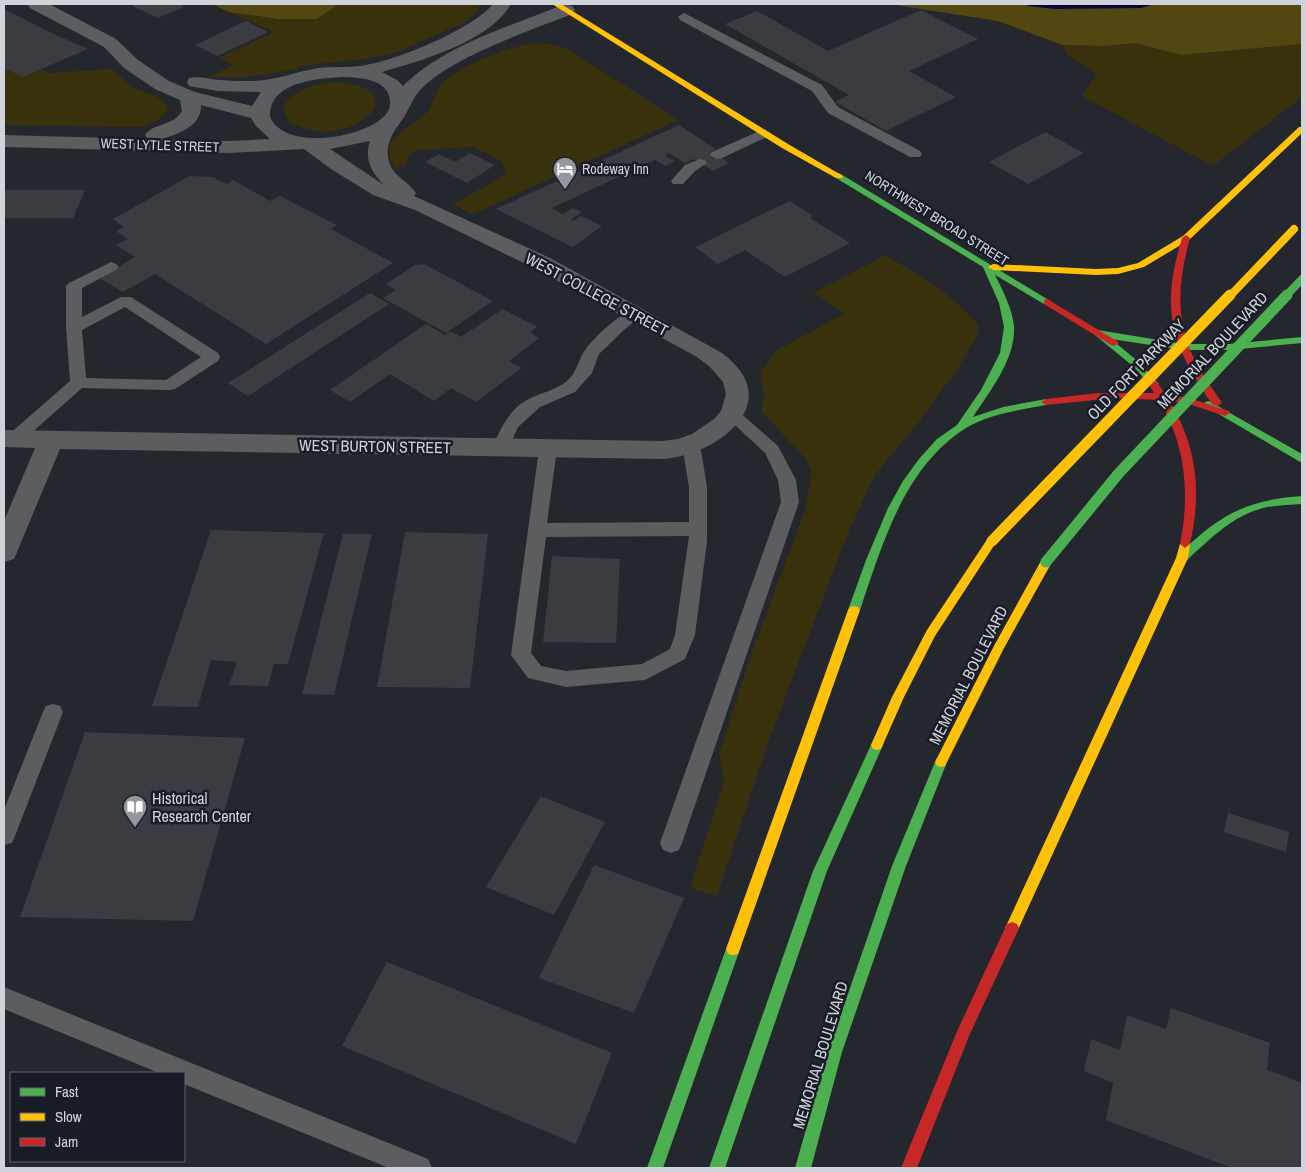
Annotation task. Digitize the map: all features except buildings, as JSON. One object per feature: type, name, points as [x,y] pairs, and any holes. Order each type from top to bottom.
[{"type":"main road","name":"NORTHWEST BROAD STREET","points":[[561,7],[1166,376]]},
{"type":"main road","points":[[962,426],[997,368],[1006,346],[1008,333],[1006,315],[987,266],[1061,272],[1118,271],[1141,265],[1186,238],[1302,129]]},
{"type":"main road","name":"OLD FORT PARKWAY","points":[[716,1168],[820,871],[898,697],[931,633],[992,541],[1302,219]]},
{"type":"main road","points":[[1186,238],[1175,268],[1172,289],[1178,336],[1182,348],[1206,390],[1224,413]]},
{"type":"main road","name":"MEMORIAL BOULEVARD","points":[[803,1168],[835,1052],[899,866],[938,768],[999,647],[1046,562],[1119,473],[1302,279]]},
{"type":"main road","points":[[1098,333],[1182,348],[1229,347],[1302,340]]},
{"type":"main road","points":[[909,1168],[963,1034],[1182,558],[1192,513],[1191,472],[1186,448],[1162,397],[1142,370],[1098,333]]},
{"type":"main road","points":[[1182,387],[1302,459]]},
{"type":"main road","points":[[655,1168],[880,536],[895,504],[918,468],[940,443],[962,426],[989,415],[1032,404],[1093,396],[1162,397],[1179,399],[1224,413]]},
{"type":"main road","points":[[1182,558],[1226,519],[1243,510],[1281,500],[1302,500]]},
{"type":"street","points":[[36,4],[110,43],[123,53],[131,64],[151,79],[188,96],[260,117],[262,103],[271,93],[284,84],[320,72],[359,72],[374,75],[396,88],[400,97],[400,107]]},
{"type":"street","points":[[359,72],[392,64],[460,36],[479,26],[495,14],[502,4]]},
{"type":"street","name":"WEST LYTLE STREET","points":[[11,141],[229,147],[344,142],[375,132],[387,125],[396,116],[410,90],[432,71],[462,54],[561,7]]},
{"type":"street","points":[[123,53],[140,58],[188,79],[212,86],[247,88],[284,84]]},
{"type":"street","points":[[155,135],[184,123],[191,115],[192,102],[188,96]]},
{"type":"street","name":"WEST LYTLE STREET","points":[[11,141],[210,134],[237,128],[260,117],[268,130],[282,138],[306,143]]},
{"type":"street","name":"WEST COLLEGE STREET","points":[[387,125],[377,145],[376,156],[379,168],[388,178],[422,206]]},
{"type":"street","name":"WEST COLLEGE STREET","points":[[306,143],[380,191],[422,206],[542,263],[692,344],[720,362],[736,383],[738,394],[732,412]]},
{"type":"street","name":"WEST BURTON STREET","points":[[8,439],[632,451],[680,448],[691,444],[714,432],[732,412]]},
{"type":"street","points":[[7,538],[51,440]]},
{"type":"lane","points":[[684,17],[817,88],[833,110],[915,154]]},
{"type":"lane","points":[[717,155],[764,132]]},
{"type":"lane","points":[[678,181],[690,168],[700,163]]},
{"type":"lane","points":[[78,383],[74,328],[74,286],[111,267]]},
{"type":"lane","points":[[8,439],[78,383],[169,385],[212,357],[126,300],[74,328]]},
{"type":"lane","points":[[501,448],[511,424],[534,403],[569,388],[586,369],[592,352],[618,326],[635,314]]},
{"type":"lane","points":[[671,843],[790,502],[787,480],[772,450],[732,412]]},
{"type":"lane","points":[[548,449],[521,655],[535,672],[566,679],[645,672],[678,654],[685,635],[698,528],[698,487],[691,444]]},
{"type":"lane","points":[[537,530],[698,528]]},
{"type":"lane","points":[[4,836],[53,712]]},
{"type":"lane","points":[[4,998],[185,1072]]},
{"type":"lane","points":[[185,1072],[419,1168]]},
{"type":"shaded area","points":[[212,4],[339,4],[317,19],[278,19],[229,12]]},
{"type":"shaded area","points":[[339,4],[480,4],[478,11],[467,21],[395,53],[364,59],[308,65],[292,70],[247,77],[209,77],[233,65],[219,58],[274,32],[229,12],[278,19],[317,19]]},
{"type":"shaded area","points":[[879,4],[1302,4],[1302,44],[1181,55],[1135,43],[1105,46],[1062,45],[998,21]]},
{"type":"shaded area","points":[[534,43],[551,44],[568,49],[678,120],[474,214],[452,205],[507,174],[500,160],[473,147],[418,150],[408,155],[406,164],[395,169],[390,155],[390,145],[398,135],[426,113],[440,86],[447,79],[484,58],[512,48]]},
{"type":"shaded area","points":[[1135,43],[1181,55],[1302,44],[1302,97],[1213,166],[1082,96],[1097,74],[1069,56],[1062,45],[1105,46]]},
{"type":"shaded area","points":[[4,52],[8,52],[48,73],[112,69],[132,87],[162,99],[169,108],[157,121],[140,127],[4,125]]},
{"type":"shaded area","points":[[331,82],[357,85],[372,92],[376,102],[372,112],[361,121],[345,128],[326,131],[306,129],[290,122],[284,111],[284,106],[288,100],[309,87]]},
{"type":"shaded area","points":[[886,255],[935,286],[958,304],[978,325],[978,335],[956,371],[918,423],[875,475],[848,533],[770,737],[717,896],[690,888],[724,781],[719,753],[752,652],[805,511],[812,471],[804,457],[762,412],[764,393],[760,372],[776,351],[845,313],[813,293]]},
{"type":"waterway","points":[[1028,4],[1054,7],[1141,6],[1151,4]]},
{"type":"traffic: fast","points":[[839,176],[1047,302]]},
{"type":"traffic: fast","points":[[961,426],[1000,366],[1008,340],[1009,327],[1006,311],[987,266]]},
{"type":"traffic: fast","points":[[1046,562],[1119,473],[1302,279]]},
{"type":"traffic: fast","points":[[1098,333],[1137,365],[1154,384]]},
{"type":"traffic: fast","points":[[1099,334],[1183,347],[1229,347],[1302,340]]},
{"type":"traffic: fast","points":[[854,610],[893,508],[922,461],[941,442],[971,421],[1003,410],[1046,402]]},
{"type":"traffic: fast","points":[[1209,404],[1302,459]]},
{"type":"traffic: fast","points":[[1182,558],[1210,533],[1235,515],[1263,504],[1302,500]]},
{"type":"traffic: fast","points":[[717,1168],[820,871],[877,745]]},
{"type":"traffic: fast","points":[[803,1168],[835,1052],[899,866],[941,762]]},
{"type":"traffic: fast","points":[[655,1168],[733,949]]},
{"type":"traffic: slow","points":[[556,4],[785,146],[839,176]]},
{"type":"traffic: slow","points":[[993,267],[1096,272],[1118,271],[1141,265],[1186,238],[1302,129]]},
{"type":"traffic: slow","points":[[992,541],[1294,229]]},
{"type":"traffic: slow","points":[[877,745],[898,697],[931,633],[992,541]]},
{"type":"traffic: slow","points":[[1012,928],[1182,558],[1185,544]]},
{"type":"traffic: slow","points":[[941,762],[999,647],[1046,562]]},
{"type":"traffic: slow","points":[[733,949],[854,610]]},
{"type":"traffic: jam","points":[[1186,238],[1175,284],[1177,325],[1191,363],[1217,403]]},
{"type":"traffic: jam","points":[[1047,302],[1114,343]]},
{"type":"traffic: jam","points":[[1154,384],[1175,422],[1183,441],[1188,461],[1192,501],[1185,544]]},
{"type":"traffic: jam","points":[[1046,402],[1098,396],[1167,397],[1200,404],[1225,413]]},
{"type":"traffic: jam","points":[[909,1168],[963,1034],[1012,928]]},
{"type":"place","name":"Rodeway Inn","points":[[565,190]]},
{"type":"place","name":"Historical Research Center","points":[[135,828]]}]
